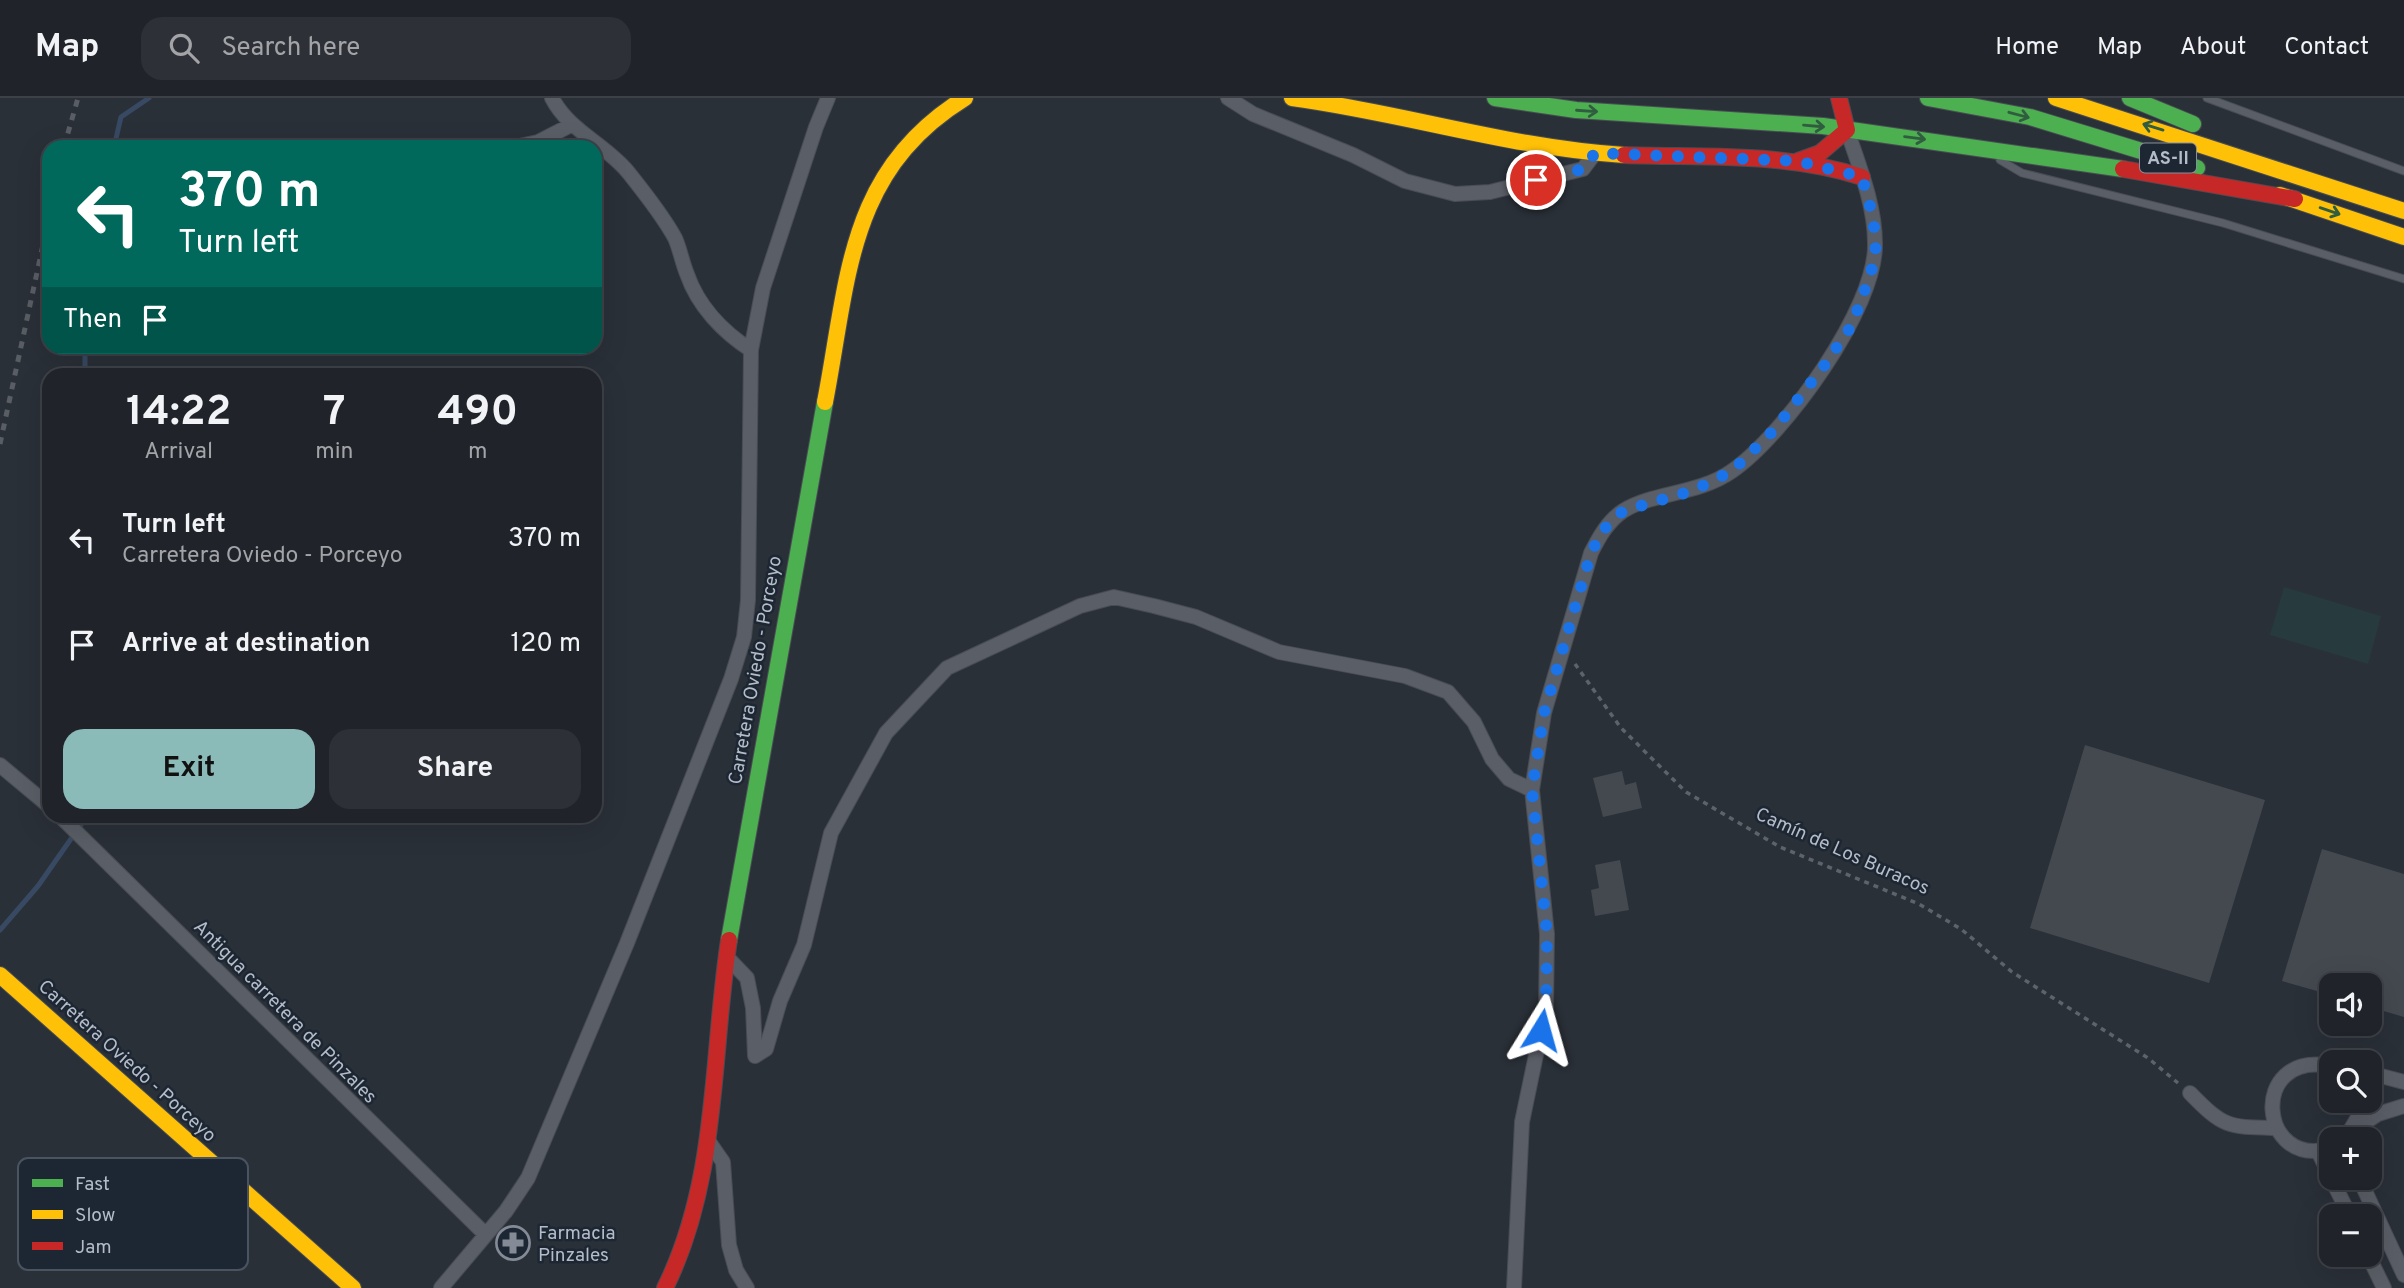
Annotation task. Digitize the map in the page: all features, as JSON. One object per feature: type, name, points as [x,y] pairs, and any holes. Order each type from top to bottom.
[{"type":"main road","name":"Carretera Oviedo - Porceyo","points":[[666,1288],[679,1266],[693,1228],[726,956],[767,708],[859,226],[884,173],[904,142],[945,109],[965,98]]},
{"type":"main road","points":[[1292,98],[1346,104],[1516,143],[1595,153],[1797,161],[1862,177]]},
{"type":"main road","points":[[1495,98],[1545,109],[1823,126],[1978,146],[2184,178],[2295,199]]},
{"type":"main road","name":"AS-II","points":[[1928,98],[1974,103],[2119,142],[2404,237]]},
{"type":"main road","name":"AS-II","points":[[2056,98],[2177,135],[2401,210]]},
{"type":"main road","points":[[2130,98],[2401,210]]},
{"type":"main road","points":[[1840,101],[1847,131]]},
{"type":"main road","points":[[1797,161],[1820,153],[1847,131]]},
{"type":"main road","name":"Carretera Oviedo - Porceyo","points":[[3,977],[207,1158]]},
{"type":"main road","name":"Carretera Oviedo - Porceyo","points":[[248,1194],[354,1288]]},
{"type":"street","points":[[552,98],[571,125],[591,140]]},
{"type":"street","points":[[441,1288],[506,1211],[528,1178],[627,943],[738,658],[744,637],[748,600],[751,350],[763,288],[828,98]]},
{"type":"street","points":[[1228,98],[1253,114],[1353,155],[1405,181],[1455,194],[1490,192],[1583,169],[1595,153]]},
{"type":"street","points":[[542,140],[571,125]]},
{"type":"street","points":[[1514,1288],[1522,1122],[1546,1007],[1547,934],[1532,790],[1544,713],[1591,553],[1602,531],[1623,511],[1692,491],[1732,471],[1774,430],[1852,325],[1871,273],[1876,246],[1873,217],[1847,131]]},
{"type":"street","points":[[602,148],[628,172],[675,238],[687,276],[702,305],[737,341],[751,350]]},
{"type":"street","points":[[726,956],[747,978],[753,1008],[755,1056],[766,1049],[780,1001],[804,945],[831,833],[886,733],[947,668],[1080,606],[1114,597],[1196,617],[1279,652],[1405,676],[1448,692],[1474,722],[1492,758],[1509,779],[1532,790]]},
{"type":"street","points":[[0,765],[42,800]]},
{"type":"street","name":"Antigua carretera de Pinzales","points":[[68,823],[485,1234]]},
{"type":"street","points":[[2319,1065],[2308,1064],[2283,1077],[2271,1101],[2276,1128],[2285,1140],[2298,1149],[2319,1150]]},
{"type":"street","points":[[2382,1076],[2404,1082]]},
{"type":"street","points":[[2190,1093],[2213,1116],[2231,1127],[2276,1128]]},
{"type":"street","points":[[2360,1127],[2378,1114],[2404,1106]]},
{"type":"street","points":[[706,1138],[723,1162],[729,1245],[736,1270],[747,1288]]},
{"type":"street","points":[[2364,1190],[2404,1275]]},
{"type":"street","points":[[2374,1267],[2384,1288]]},
{"type":"lane","points":[[2207,98],[2404,171]]},
{"type":"lane","points":[[1978,146],[2022,173],[2224,223],[2404,279]]},
{"type":"path","name":"Camín de Los Buracos","points":[[1561,656],[1574,662],[1583,672],[1620,728],[1702,802],[1780,847],[1919,904],[1961,929],[2012,972],[2148,1058],[2190,1093]]},
{"type":"green space","points":[[2284,587],[2381,616],[2368,664],[2270,635]]},
{"type":"building","points":[[2085,745],[2265,800],[2209,983],[2030,928]]},
{"type":"building","points":[[1622,771],[1625,785],[1636,782],[1642,808],[1603,817],[1593,778]]},
{"type":"building","points":[[2322,849],[2404,874],[2404,1017],[2382,1011],[2382,973],[2319,973],[2319,992],[2282,981]]},
{"type":"building","points":[[1620,860],[1629,910],[1595,916],[1591,890],[1599,888],[1595,865]]},
{"type":"waterway","points":[[116,140],[121,117],[149,98]]},
{"type":"waterway","points":[[85,354],[85,368]]},
{"type":"waterway","points":[[0,930],[38,886],[82,823]]},
{"type":"railway","points":[[66,140],[78,98]]},
{"type":"railway","points":[[0,444],[42,249]]},
{"type":"traffic: fast","points":[[1495,98],[1576,110],[1823,126],[2123,169]]},
{"type":"traffic: fast","points":[[1928,98],[2030,117],[2197,168]]},
{"type":"traffic: fast","points":[[2130,98],[2193,124]]},
{"type":"traffic: fast","points":[[729,940],[825,402]]},
{"type":"traffic: slow","points":[[825,402],[849,271],[860,231],[875,194],[897,159],[926,127],[965,98]]},
{"type":"traffic: slow","points":[[1292,98],[1499,138],[1624,155]]},
{"type":"traffic: slow","points":[[2056,98],[2404,211]]},
{"type":"traffic: slow","points":[[2280,195],[2404,237]]},
{"type":"traffic: slow","points":[[0,975],[206,1158]]},
{"type":"traffic: slow","points":[[248,1195],[353,1288]]},
{"type":"traffic: jam","points":[[1798,161],[1820,153],[1847,130],[1839,98]]},
{"type":"traffic: jam","points":[[1624,155],[1774,160],[1803,163],[1862,177]]},
{"type":"traffic: jam","points":[[2123,169],[2295,199]]},
{"type":"traffic: jam","points":[[665,1288],[683,1247],[704,1161],[729,940]]},
{"type":"place","name":"Farmacia Pinzales","points":[[513,1243]]},
{"type":"route","points":[[1536,180],[1583,169],[1595,153],[1797,161],[1862,177],[1873,217],[1876,246],[1871,273],[1852,325],[1774,430],[1732,471],[1692,491],[1646,502],[1623,511],[1602,531],[1591,553],[1544,713],[1532,790],[1547,934],[1546,1007],[1541,1030]]}]
